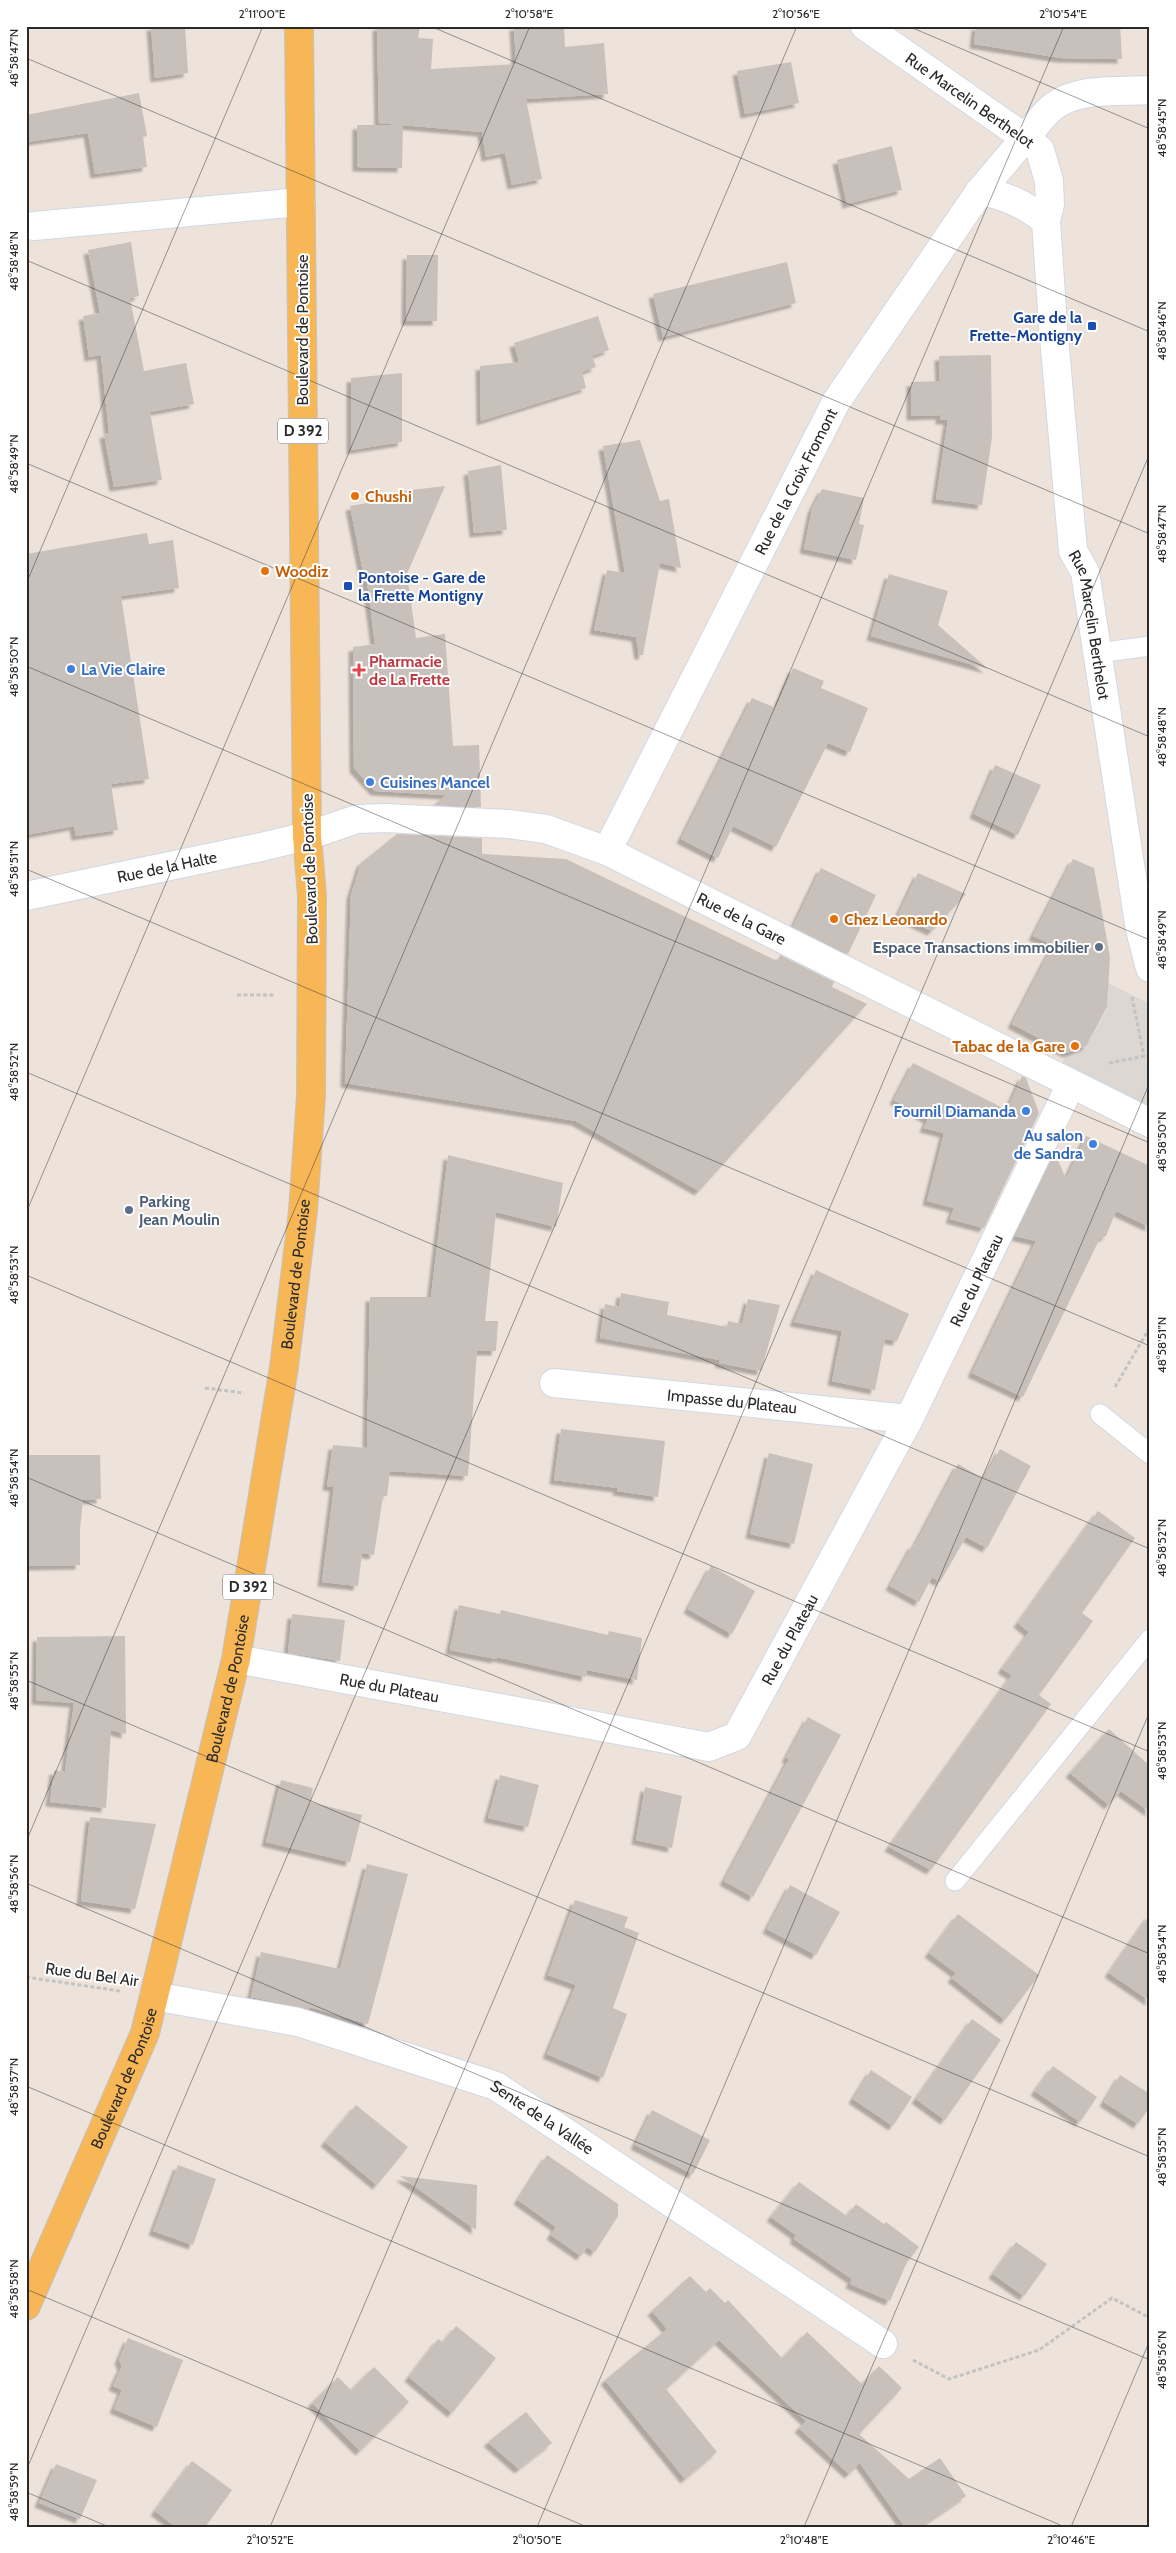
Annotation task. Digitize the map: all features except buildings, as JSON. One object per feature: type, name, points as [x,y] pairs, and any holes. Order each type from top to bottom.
[{"type":"main road","name":"Boulevard de Pontoise","points":[[26,2306],[145,2033],[236,1659],[284,1368],[303,1211],[312,1096],[312,896],[307,836],[299,26]]},
{"type":"street","name":"Rue Marcelin Berthelot","points":[[865,26],[1040,150],[1049,181],[1050,204],[1046,221],[1053,326],[1073,551],[1085,572],[1140,930],[1150,968]]},
{"type":"street","name":"Rue de la Croix Fromont","points":[[607,851],[836,402],[980,191],[1052,107],[1067,98],[1083,94],[1150,90]]},
{"type":"street","points":[[980,191],[1003,195],[1024,204],[1046,221]]},
{"type":"street","points":[[34,226],[301,202]]},
{"type":"street","name":"Rue de la Gare","points":[[307,836],[357,819],[468,820],[546,829],[607,851],[1150,1123]]},
{"type":"street","name":"Rue de la Halte","points":[[26,896],[307,836]]},
{"type":"street","name":"Rue du Plateau","points":[[236,1659],[709,1747],[737,1736],[909,1419],[1071,1084]]},
{"type":"street","name":"Impasse du Plateau","points":[[554,1383],[909,1419]]},
{"type":"street","name":"Sente de la Vallée","points":[[154,1996],[298,2022],[496,2086],[883,2344]]},
{"type":"lane","points":[[1098,653],[1150,646]]},
{"type":"lane","points":[[1100,1414],[1150,1454]]},
{"type":"lane","points":[[955,1881],[1150,1639]]},
{"type":"path","points":[[1131,994],[1144,1056]]},
{"type":"path","points":[[237,995],[269,995]]},
{"type":"path","points":[[1106,1066],[1111,1061],[1150,1055]]},
{"type":"path","points":[[1100,1414],[1150,1327]]},
{"type":"path","points":[[205,1388],[240,1392]]},
{"type":"path","name":"Rue du Bel Air","points":[[26,1977],[154,1996]]},
{"type":"path","points":[[883,2344],[948,2379],[1039,2350],[1112,2298],[1150,2318]]},
{"type":"shaded area","points":[[1108,983],[1150,1004],[1150,1110],[1061,1064],[1067,1053],[1086,1046],[1107,1009]]},
{"type":"place","name":"Gare de la Frette-Montigny","points":[[1092,326]]},
{"type":"place","name":"Chushi","points":[[355,496]]},
{"type":"place","name":"Woodiz","points":[[265,571]]},
{"type":"place","name":"Pontoise - Gare de la Frette Montigny","points":[[348,586]]},
{"type":"place","name":"La Vie Claire","points":[[71,669]]},
{"type":"place","name":"Pharmacie de La Frette","points":[[359,670]]},
{"type":"place","name":"Cuisines Mancel","points":[[370,782]]},
{"type":"place","name":"Chez Leonardo","points":[[834,919]]},
{"type":"place","name":"Espace Transactions immobilier","points":[[1099,947]]},
{"type":"place","name":"Tabac de la Gare","points":[[1075,1046]]},
{"type":"place","name":"Fournil Diamanda","points":[[1026,1111]]},
{"type":"place","name":"Au salon de Sandra","points":[[1093,1144]]},
{"type":"place","name":"Parking Jean Moulin","points":[[129,1210]]}]
